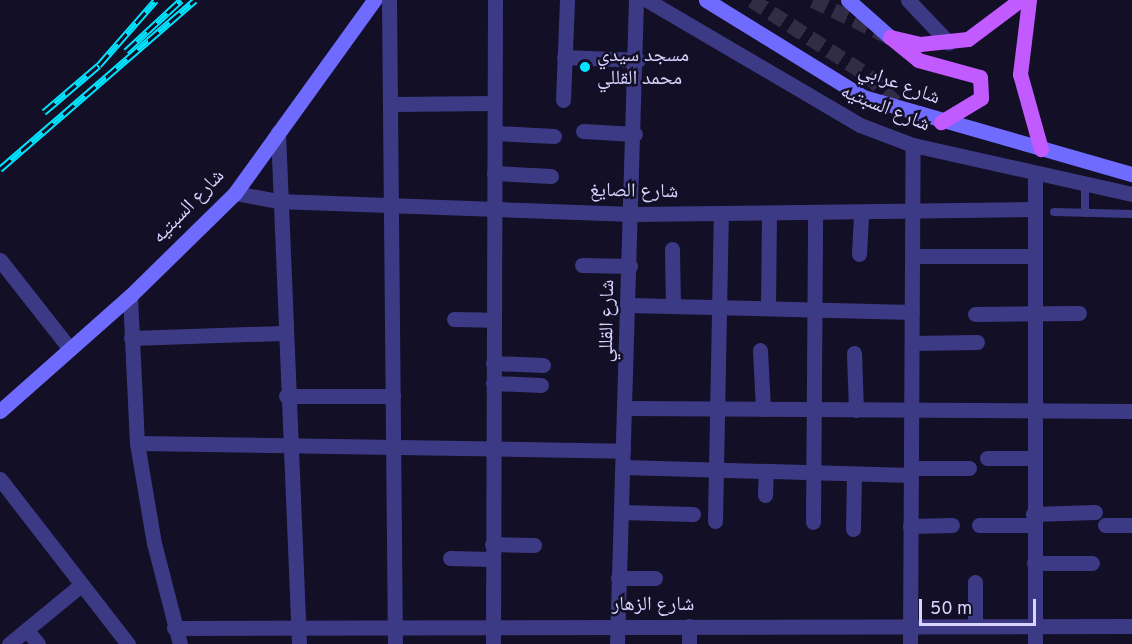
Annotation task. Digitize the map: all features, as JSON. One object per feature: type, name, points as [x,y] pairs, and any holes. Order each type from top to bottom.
[{"type":"main road","points":[[890,37],[949,43],[968,39],[1020,0]]},
{"type":"main road","points":[[1029,0],[1020,74],[1041,149]]},
{"type":"main road","points":[[890,37],[918,60],[980,77],[981,98],[940,122]]},
{"type":"street","name":"شارع السبتيه","points":[[0,411],[130,296],[235,193],[374,0]]},
{"type":"street","points":[[389,0],[394,206],[395,644]]},
{"type":"street","points":[[493,644],[495,0]]},
{"type":"street","points":[[562,100],[567,0]]},
{"type":"street","name":"شارع القللي","points":[[617,644],[638,60],[636,0]]},
{"type":"street","name":"شارع السبتيه","points":[[647,0],[835,114],[913,145],[1035,176],[1132,194]]},
{"type":"street","name":"شارع عرابي","points":[[706,0],[824,77],[863,97],[940,122],[1132,174]]},
{"type":"street","points":[[848,0],[890,37]]},
{"type":"street","points":[[908,0],[949,43]]},
{"type":"street","points":[[564,57],[638,60]]},
{"type":"street","points":[[393,104],[494,103]]},
{"type":"street","points":[[582,131],[635,134]]},
{"type":"street","points":[[278,132],[283,333],[299,644]]},
{"type":"street","points":[[495,133],[554,136]]},
{"type":"street","points":[[910,644],[913,145]]},
{"type":"street","points":[[494,173],[551,176]]},
{"type":"street","points":[[1035,176],[1032,314],[1035,644]]},
{"type":"street","name":"شارع الصايغ","points":[[235,193],[278,201],[495,211],[633,214],[815,216],[1034,209]]},
{"type":"street","points":[[715,520],[719,409],[721,214]]},
{"type":"street","points":[[768,308],[769,215]]},
{"type":"street","points":[[859,254],[861,215]]},
{"type":"street","points":[[813,522],[815,216]]},
{"type":"street","points":[[672,249],[673,306]]},
{"type":"street","points":[[913,256],[1033,256]]},
{"type":"street","points":[[0,260],[70,349]]},
{"type":"street","points":[[582,264],[630,266]]},
{"type":"street","points":[[130,296],[137,443],[174,628],[180,644]]},
{"type":"street","points":[[629,305],[912,312]]},
{"type":"street","points":[[975,314],[1079,313]]},
{"type":"street","points":[[454,319],[493,320]]},
{"type":"street","points":[[131,338],[283,333]]},
{"type":"street","points":[[912,343],[977,342]]},
{"type":"street","points":[[760,350],[763,409]]},
{"type":"street","points":[[854,353],[856,410]]},
{"type":"street","points":[[493,363],[543,365]]},
{"type":"street","points":[[493,383],[541,385]]},
{"type":"street","points":[[286,396],[393,396]]},
{"type":"street","points":[[626,408],[1132,411]]},
{"type":"street","points":[[137,443],[623,451]]},
{"type":"street","points":[[987,458],[1033,458]]},
{"type":"street","points":[[622,467],[854,474],[969,468]]},
{"type":"street","points":[[765,495],[766,471]]},
{"type":"street","points":[[853,529],[854,474]]},
{"type":"street","points":[[0,479],[128,644]]},
{"type":"street","points":[[621,512],[693,514]]},
{"type":"street","points":[[979,525],[1095,512]]},
{"type":"street","points":[[910,526],[952,525]]},
{"type":"street","points":[[1105,525],[1132,525]]},
{"type":"street","points":[[450,558],[534,545]]},
{"type":"street","points":[[1034,563],[1092,563]]},
{"type":"street","points":[[618,578],[655,578]]},
{"type":"street","points":[[975,582],[975,625]]},
{"type":"street","points":[[9,644],[82,584]]},
{"type":"street","points":[[689,626],[689,644]]},
{"type":"street","name":"شارع الزهار","points":[[174,628],[1132,626]]},
{"type":"street","points":[[27,630],[38,644]]},
{"type":"lane","points":[[1085,185],[1085,213]]},
{"type":"lane","points":[[1054,212],[1132,214]]},
{"type":"tunnel","points":[[752,0],[868,75],[903,110]]},
{"type":"tunnel","points":[[813,0],[890,37]]},
{"type":"railway","points":[[44,112],[99,65],[156,0]]},
{"type":"railway","points":[[126,51],[181,0]]},
{"type":"railway","points":[[0,169],[195,0]]},
{"type":"place","name":"مسجد سيدي محمد القللي","points":[[585,67]]}]
